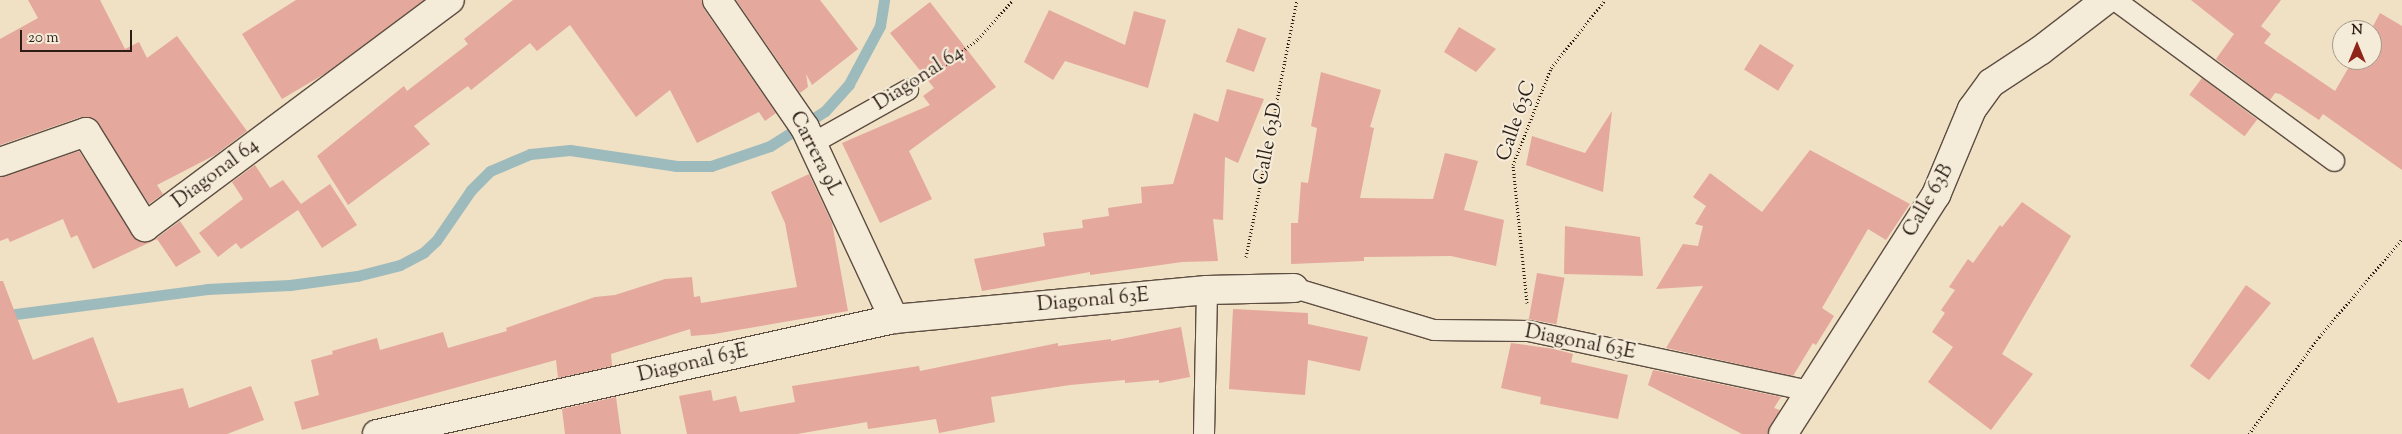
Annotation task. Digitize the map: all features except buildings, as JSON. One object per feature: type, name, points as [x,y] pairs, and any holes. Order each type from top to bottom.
[{"type":"street","name":"Diagonal 64","points":[[0,162],[86,132],[145,227],[450,0]]},
{"type":"street","name":"Carrera 9L","points":[[717,0],[806,131],[894,319]]},
{"type":"street","name":"Calle 63B","points":[[1783,434],[1808,391],[1936,195],[1972,109],[1991,83],[2041,50],[2106,0]]},
{"type":"street","name":"Diagonal 63E","points":[[377,434],[894,319],[1207,290],[1294,288]]},
{"type":"lane","points":[[2115,0],[2334,161]]},
{"type":"lane","name":"Diagonal 64","points":[[806,131],[908,90]]},
{"type":"lane","name":"Diagonal 63E","points":[[1294,288],[1434,330],[1529,331],[1808,391]]},
{"type":"lane","points":[[1204,434],[1207,290]]},
{"type":"path","name":"Diagonal 64","points":[[908,90],[949,64],[978,39],[1013,0]]},
{"type":"path","name":"Calle 63D","points":[[1240,288],[1297,0]]},
{"type":"path","name":"Calle 63C","points":[[1529,331],[1513,165],[1551,68],[1605,0]]},
{"type":"path","points":[[2250,434],[2318,337],[2402,239]]},
{"type":"waterway","points":[[0,316],[207,289],[290,285],[357,276],[400,265],[424,252],[436,241],[471,190],[490,171],[530,154],[570,150],[677,166],[711,166],[770,146],[825,111],[849,84],[880,26],[884,0]]}]
